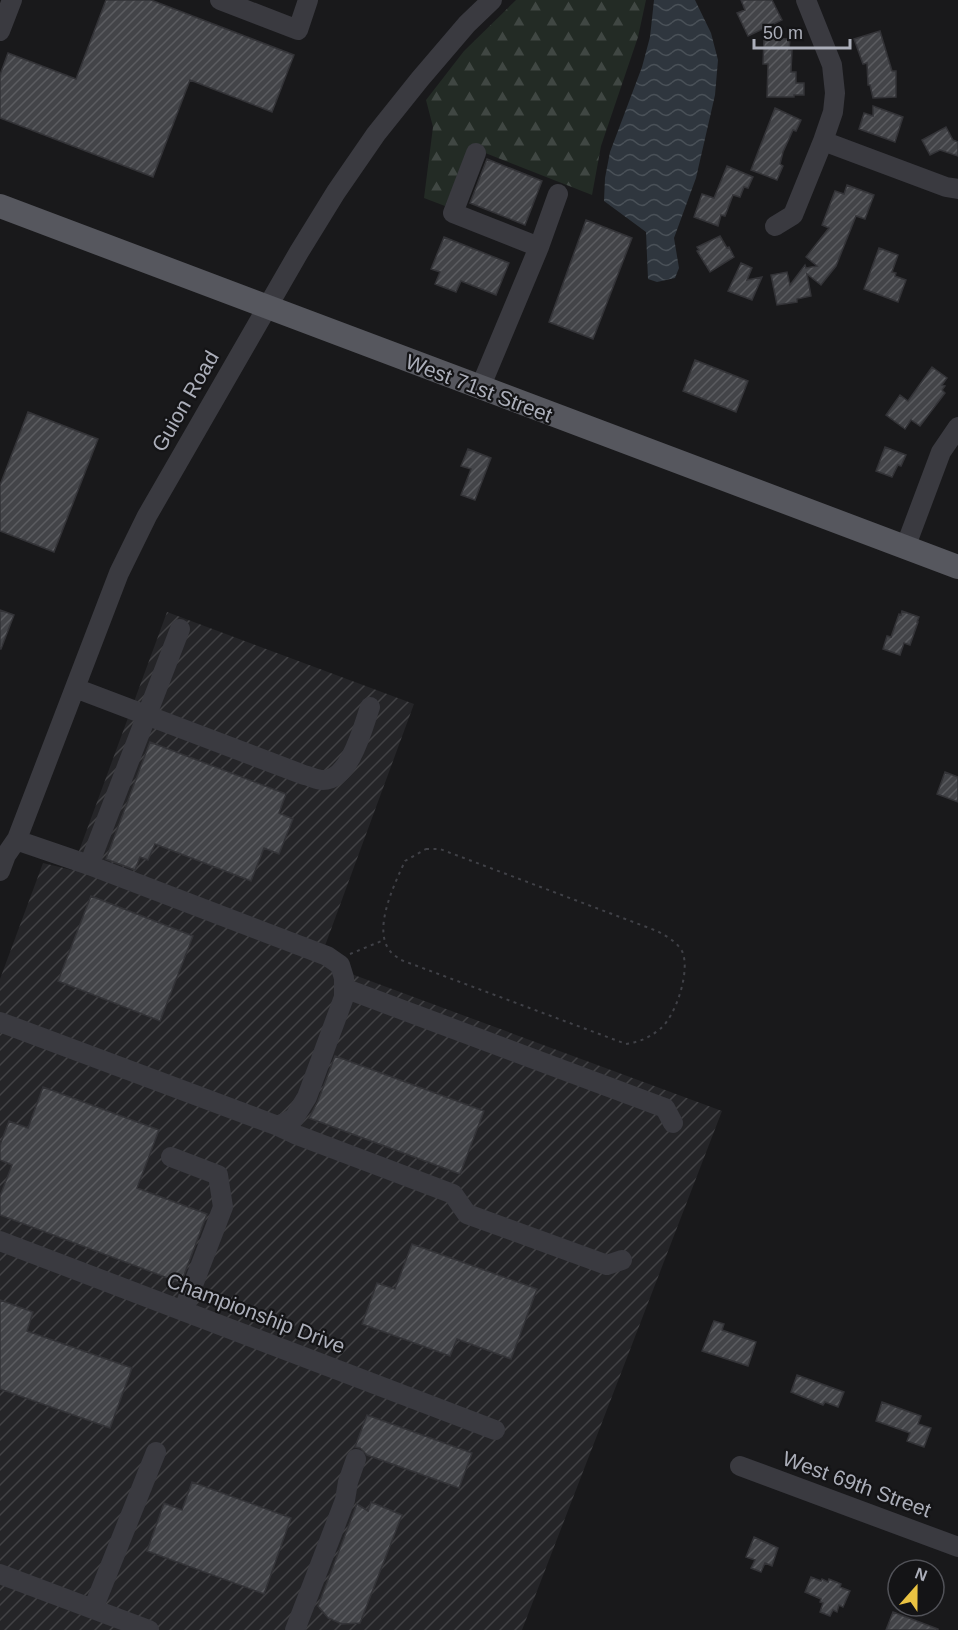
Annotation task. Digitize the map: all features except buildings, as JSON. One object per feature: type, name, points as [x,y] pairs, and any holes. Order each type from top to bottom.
[{"type":"main road","name":"West 71st Street","points":[[0,206],[958,567]]},
{"type":"street","points":[[0,31],[12,0]]},
{"type":"street","points":[[220,0],[297,30],[308,0]]},
{"type":"street","name":"Guion Road","points":[[0,871],[6,855],[16,840],[119,573],[136,536],[324,211],[371,141],[437,58],[492,0]]},
{"type":"street","points":[[776,226],[793,215],[833,112],[834,77],[827,49],[806,0]]},
{"type":"street","points":[[823,141],[946,187],[958,189]]},
{"type":"street","points":[[476,153],[453,213],[539,247]]},
{"type":"street","points":[[480,388],[539,247],[558,194]]},
{"type":"street","points":[[905,548],[941,452],[958,427]]},
{"type":"street","points":[[89,865],[180,629]]},
{"type":"street","points":[[75,688],[304,775],[323,780],[336,776],[350,760],[370,707]]},
{"type":"street","points":[[16,840],[89,865],[334,960],[340,965],[344,978],[344,997],[307,1097],[294,1118],[278,1126]]},
{"type":"street","points":[[344,988],[665,1108],[673,1123]]},
{"type":"street","points":[[0,1022],[453,1194],[467,1214],[606,1265],[622,1260]]},
{"type":"street","points":[[171,1157],[218,1175],[223,1207],[183,1311]]},
{"type":"street","name":"Championship Drive","points":[[0,1241],[495,1430]]},
{"type":"street","points":[[93,1609],[156,1452]]},
{"type":"street","points":[[295,1630],[345,1500],[356,1459]]},
{"type":"street","name":"West 69th Street","points":[[740,1466],[958,1546]]},
{"type":"street","points":[[0,1574],[149,1630]]},
{"type":"path","points":[[426,849],[440,849],[671,938],[681,950],[686,975],[672,1012],[662,1028],[640,1042],[626,1044],[400,960],[389,951],[384,939],[383,920],[405,861],[426,849]]},
{"type":"path","points":[[334,960],[384,939]]},
{"type":"shaded area","points":[[167,612],[414,704],[319,962],[722,1111],[522,1630],[0,1630],[0,979],[43,863],[72,870]]},
{"type":"green space","points":[[516,0],[646,0],[638,37],[601,146],[592,195],[470,147],[445,206],[424,198],[433,127],[426,100],[464,51]]},
{"type":"water","points":[[654,0],[695,0],[711,33],[718,60],[715,95],[696,178],[674,238],[679,268],[675,278],[657,282],[648,279],[646,232],[604,201],[605,178],[610,152],[642,67],[650,37]]}]
